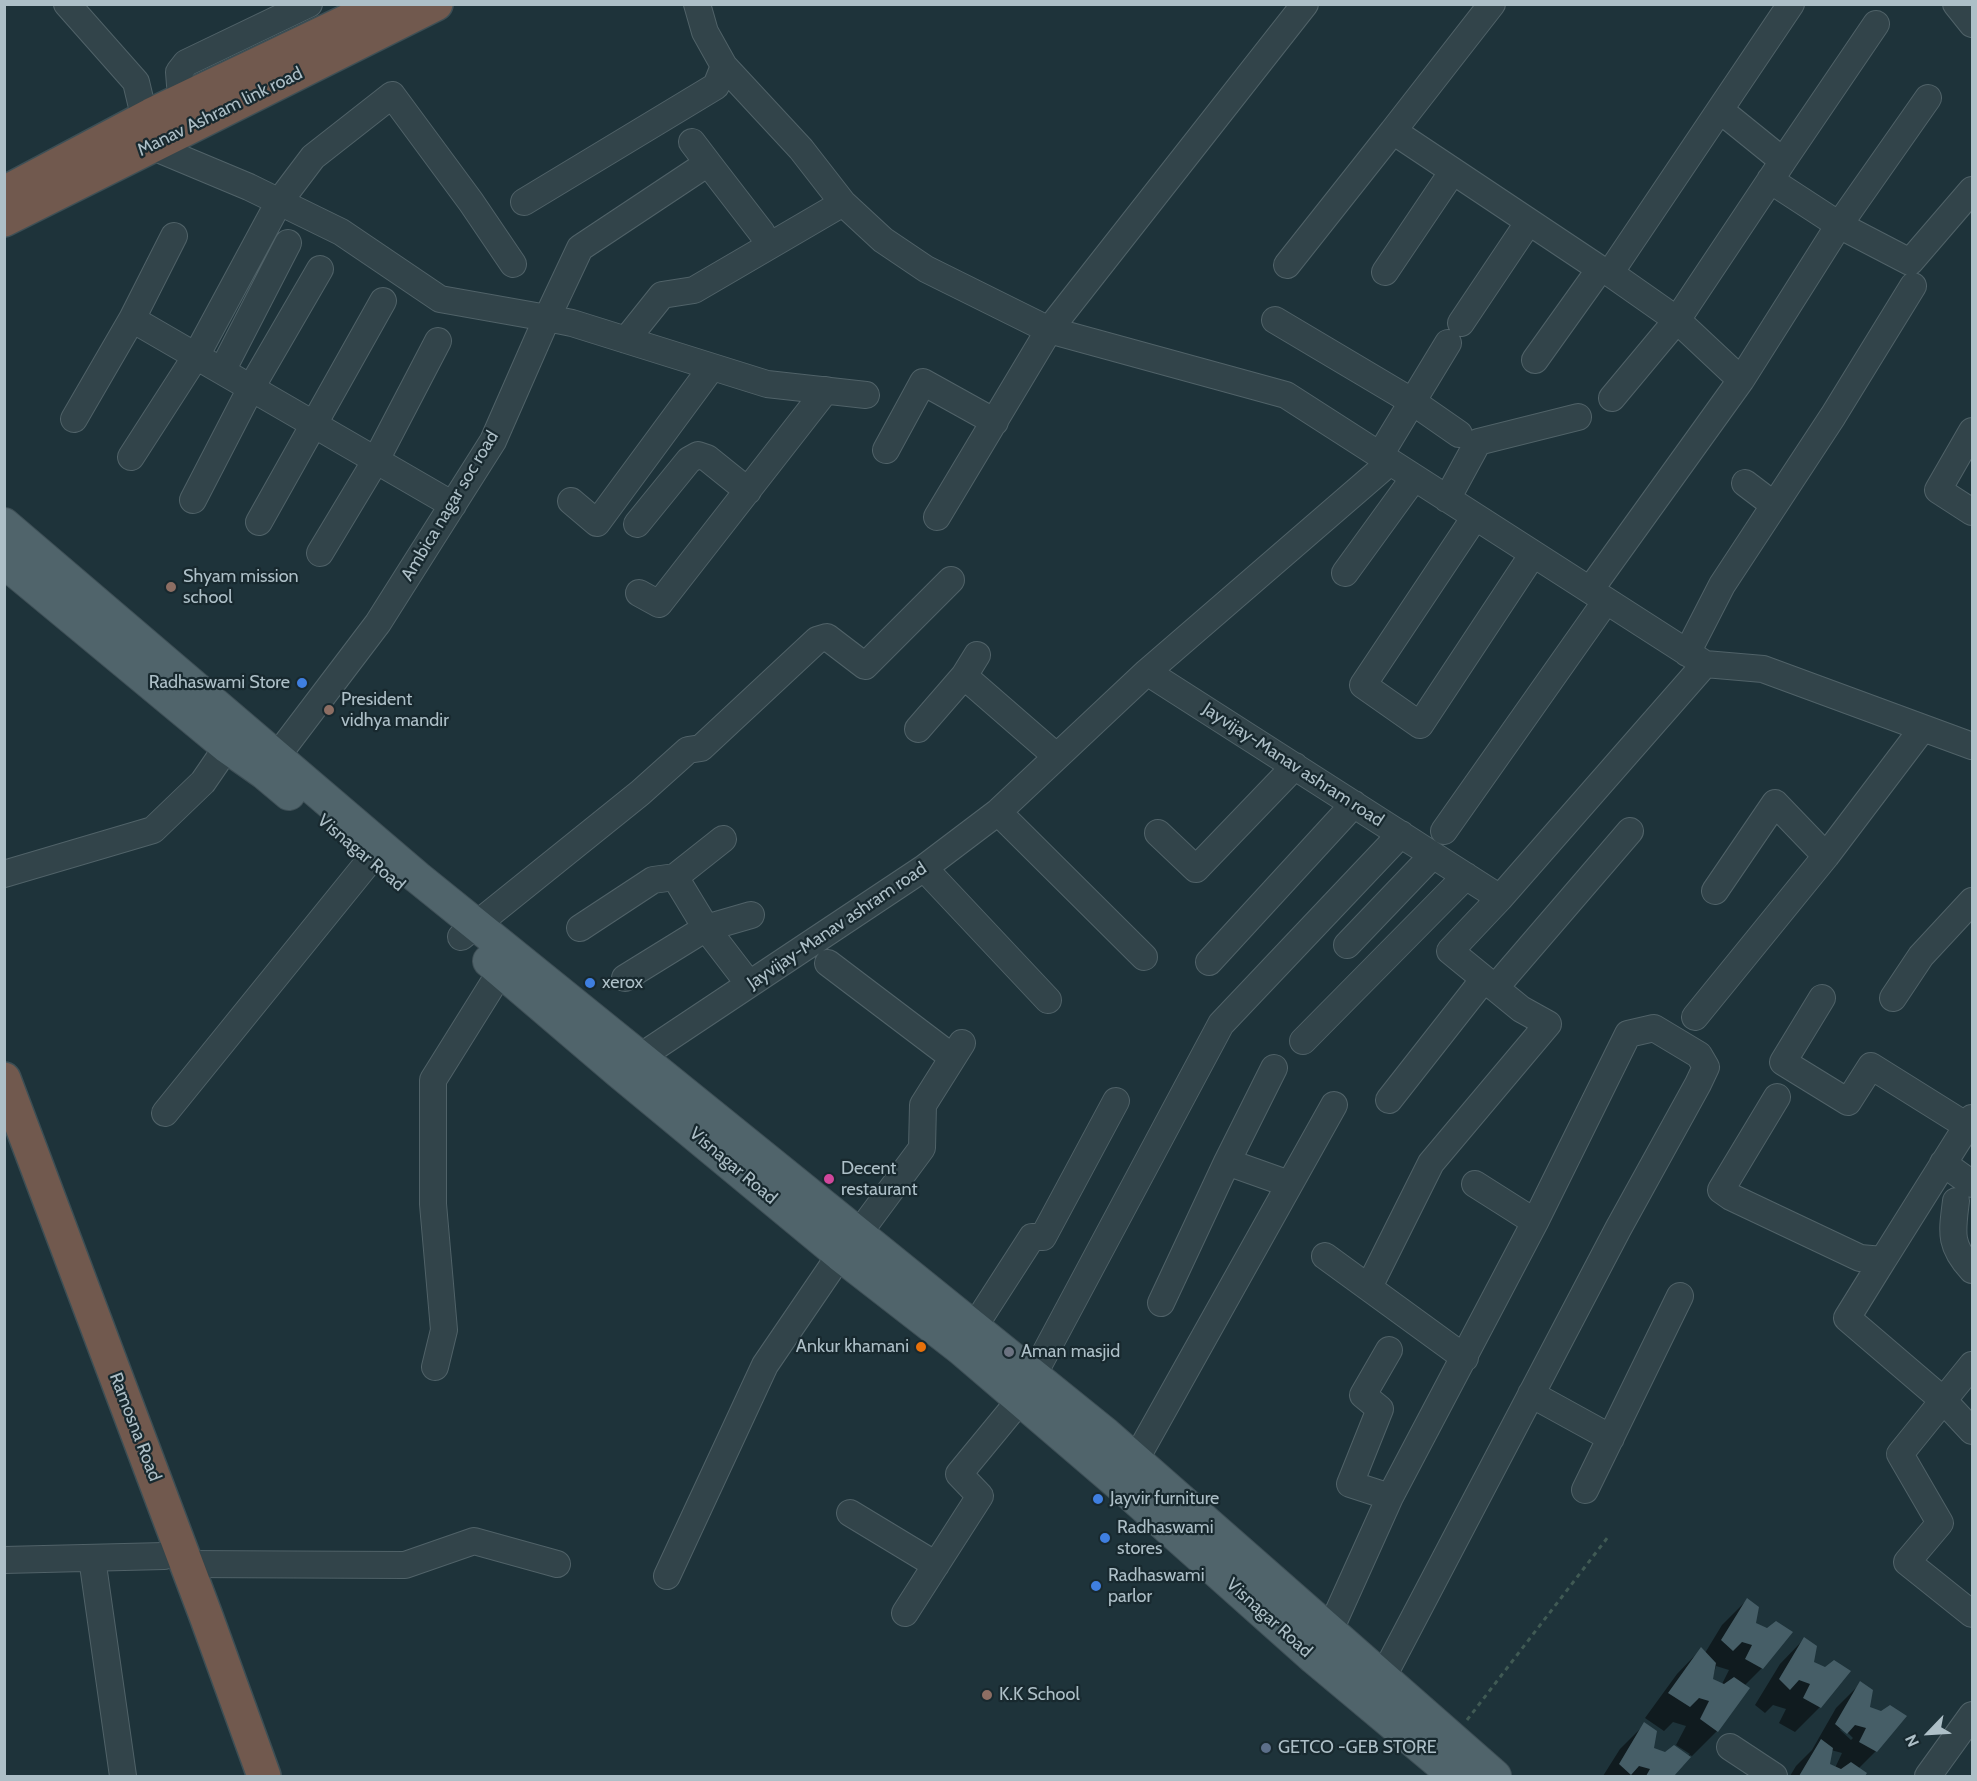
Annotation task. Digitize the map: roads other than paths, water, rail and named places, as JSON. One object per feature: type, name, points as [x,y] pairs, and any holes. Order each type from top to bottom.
[{"type":"highway","points":[[4,192],[151,130],[185,98],[383,4]]},
{"type":"highway","name":"Manav Ashram link road","points":[[4,220],[151,130],[436,4]]},
{"type":"highway","name":"Ramosna Road","points":[[4,1079],[175,1560],[245,1776]]},
{"type":"highway","name":"Ramosna Road","points":[[4,1131],[264,1776]]},
{"type":"main road","points":[[4,524],[271,765],[417,876],[468,930],[630,1064]]},
{"type":"main road","name":"Visnagar Road","points":[[4,562],[227,747],[271,765],[370,861],[468,930],[501,971],[630,1064],[851,1241],[961,1349],[1027,1388],[1129,1473],[1314,1658],[1376,1690],[1455,1776]]},
{"type":"main road","points":[[851,1241],[974,1327],[1027,1388]]},
{"type":"main road","points":[[1129,1473],[1329,1630],[1376,1690],[1453,1739],[1495,1776]]},
{"type":"street","points":[[67,4],[136,82],[151,130],[249,187],[341,232],[440,299],[572,323],[767,384],[867,395]]},
{"type":"street","points":[[185,98],[180,85],[179,72],[186,63],[309,4]]},
{"type":"street","points":[[697,4],[705,32],[724,66],[801,149],[843,203],[883,240],[926,269],[1049,330],[1286,395],[1696,659],[1763,669],[1972,746]]},
{"type":"street","points":[[938,517],[1049,330],[1305,4]]},
{"type":"street","points":[[1287,265],[1492,4]]},
{"type":"street","points":[[1956,4],[1972,24]]},
{"type":"street","points":[[1535,360],[1605,271],[1719,110],[1793,13]]},
{"type":"street","points":[[1612,399],[1677,320],[1876,24]]},
{"type":"street","points":[[524,202],[716,87],[724,66]]},
{"type":"street","points":[[131,457],[195,356],[279,202],[313,157],[393,95],[513,264]]},
{"type":"street","points":[[1444,831],[1741,380],[1839,225],[1928,98]]},
{"type":"street","points":[[1719,110],[1776,170],[1839,225],[1910,262],[1972,190]]},
{"type":"street","points":[[1393,131],[1677,320],[1741,380]]},
{"type":"street","points":[[692,142],[762,233]]},
{"type":"street","name":"Ambica nagar soc road","points":[[271,765],[378,623],[493,441],[580,248],[708,163]]},
{"type":"street","points":[[1385,272],[1453,171]]},
{"type":"street","points":[[626,340],[662,295],[694,290],[843,203]]},
{"type":"street","points":[[1147,672],[1385,459],[1413,402],[1454,333],[1528,223]]},
{"type":"street","points":[[74,419],[132,319],[174,236]]},
{"type":"street","points":[[222,371],[288,243]]},
{"type":"street","points":[[193,500],[251,388],[320,268]]},
{"type":"street","points":[[1369,1287],[1431,1163],[1548,1024],[1521,1009],[1450,951],[1500,898],[1696,659],[1722,585],[1833,416],[1913,286]]},
{"type":"street","points":[[259,522],[383,301]]},
{"type":"street","points":[[132,319],[453,505]]},
{"type":"street","points":[[1275,320],[1413,402],[1460,434]]},
{"type":"street","points":[[320,553],[376,460],[438,341]]},
{"type":"street","points":[[571,501],[597,523],[712,367]]},
{"type":"street","points":[[886,450],[923,382],[994,422]]},
{"type":"street","points":[[639,593],[659,604],[826,390]]},
{"type":"street","points":[[1447,499],[1478,442],[1578,417]]},
{"type":"street","points":[[1972,431],[1938,490],[1972,512]]},
{"type":"street","points":[[637,524],[689,459],[698,454],[707,458],[748,491]]},
{"type":"street","points":[[1345,573],[1414,478]]},
{"type":"street","points":[[1745,483],[1774,505]]},
{"type":"street","points":[[1476,517],[1363,685],[1420,725],[1533,554]]},
{"type":"street","points":[[468,930],[640,793],[688,750],[701,748],[817,640],[827,637],[865,666],[951,580]]},
{"type":"street","points":[[918,729],[970,665],[1056,756]]},
{"type":"street","name":"Jayvijay-Manav ashram road","points":[[630,1064],[924,868],[998,812],[1147,672],[1500,898]]},
{"type":"street","points":[[1695,1017],[1826,856],[1923,728]]},
{"type":"street","points":[[4,874],[153,830],[203,782],[227,747]]},
{"type":"street","points":[[1158,833],[1196,869],[1294,766]]},
{"type":"street","points":[[1715,891],[1775,803],[1826,856]]},
{"type":"street","points":[[1209,962],[1354,804]]},
{"type":"street","points":[[998,812],[1144,957]]},
{"type":"street","points":[[1389,1100],[1489,983],[1630,831]]},
{"type":"street","points":[[905,1613],[980,1496],[958,1474],[1027,1388],[1221,1024],[1401,834]]},
{"type":"street","points":[[580,928],[653,880],[675,877],[723,839]]},
{"type":"street","points":[[1347,945],[1433,855]]},
{"type":"street","points":[[165,1113],[370,861]]},
{"type":"street","points":[[924,868],[1048,1000]]},
{"type":"street","points":[[1303,1041],[1466,876]]},
{"type":"street","points":[[675,877],[706,928],[749,984]]},
{"type":"street","points":[[1893,998],[1921,956],[1972,901]]},
{"type":"street","points":[[625,978],[706,928],[751,915]]},
{"type":"street","points":[[667,1576],[765,1365],[851,1241],[922,1148],[923,1105],[957,1050],[828,963]]},
{"type":"street","points":[[435,1367],[444,1330],[433,1204],[433,1080],[501,971]]},
{"type":"street","points":[[1822,998],[1783,1062],[1848,1102],[1871,1066],[1970,1122],[1846,1318],[1944,1401],[1972,1431]]},
{"type":"street","points":[[1314,1658],[1390,1497],[1535,1222],[1628,1034],[1654,1028],[1699,1055],[1706,1067],[1618,1229],[1376,1690]]},
{"type":"street","points":[[1161,1303],[1274,1068]]},
{"type":"street","points":[[1776,1097],[1721,1190],[1731,1197],[1860,1258],[1883,1260]]},
{"type":"street","points":[[974,1327],[1032,1237],[1043,1237],[1116,1101]]},
{"type":"street","points":[[1129,1473],[1334,1105]]},
{"type":"street","points":[[1227,1162],[1290,1184]]},
{"type":"street","points":[[1943,1162],[1964,1193],[1952,1235],[1963,1259],[1972,1270]]},
{"type":"street","points":[[1475,1184],[1535,1222]]},
{"type":"street","points":[[1325,1256],[1465,1358]]},
{"type":"street","points":[[1585,1490],[1680,1296]]},
{"type":"street","points":[[1389,1350],[1363,1395],[1380,1409],[1350,1484],[1390,1497]]},
{"type":"street","points":[[1972,1365],[1900,1454],[1940,1523],[1907,1562],[1972,1614]]},
{"type":"street","points":[[1531,1394],[1611,1438]]},
{"type":"street","points":[[850,1513],[936,1565]]},
{"type":"street","points":[[4,1560],[92,1558],[405,1565],[474,1541],[557,1564]]},
{"type":"street","points":[[92,1558],[123,1776]]},
{"type":"street","points":[[1928,1776],[1970,1724]]},
{"type":"street","points":[[1730,1747],[1774,1776]]},
{"type":"place","name":"Shyam mission school","points":[[171,587]]},
{"type":"place","name":"Radhaswami Store","points":[[302,683]]},
{"type":"place","name":"President vidhya mandir","points":[[329,710]]},
{"type":"place","name":"xerox","points":[[590,983]]},
{"type":"place","name":"Decent restaurant","points":[[829,1179]]},
{"type":"place","name":"Ankur khamani","points":[[921,1347]]},
{"type":"place","name":"Aman masjid","points":[[1009,1352]]},
{"type":"place","name":"Jayvir furniture","points":[[1098,1499]]},
{"type":"place","name":"Radhaswami stores","points":[[1105,1538]]},
{"type":"place","name":"Radhaswami parlor","points":[[1096,1586]]},
{"type":"place","name":"K.K School","points":[[987,1695]]},
{"type":"place","name":"GETCO -GEB STORE","points":[[1266,1748]]}]
